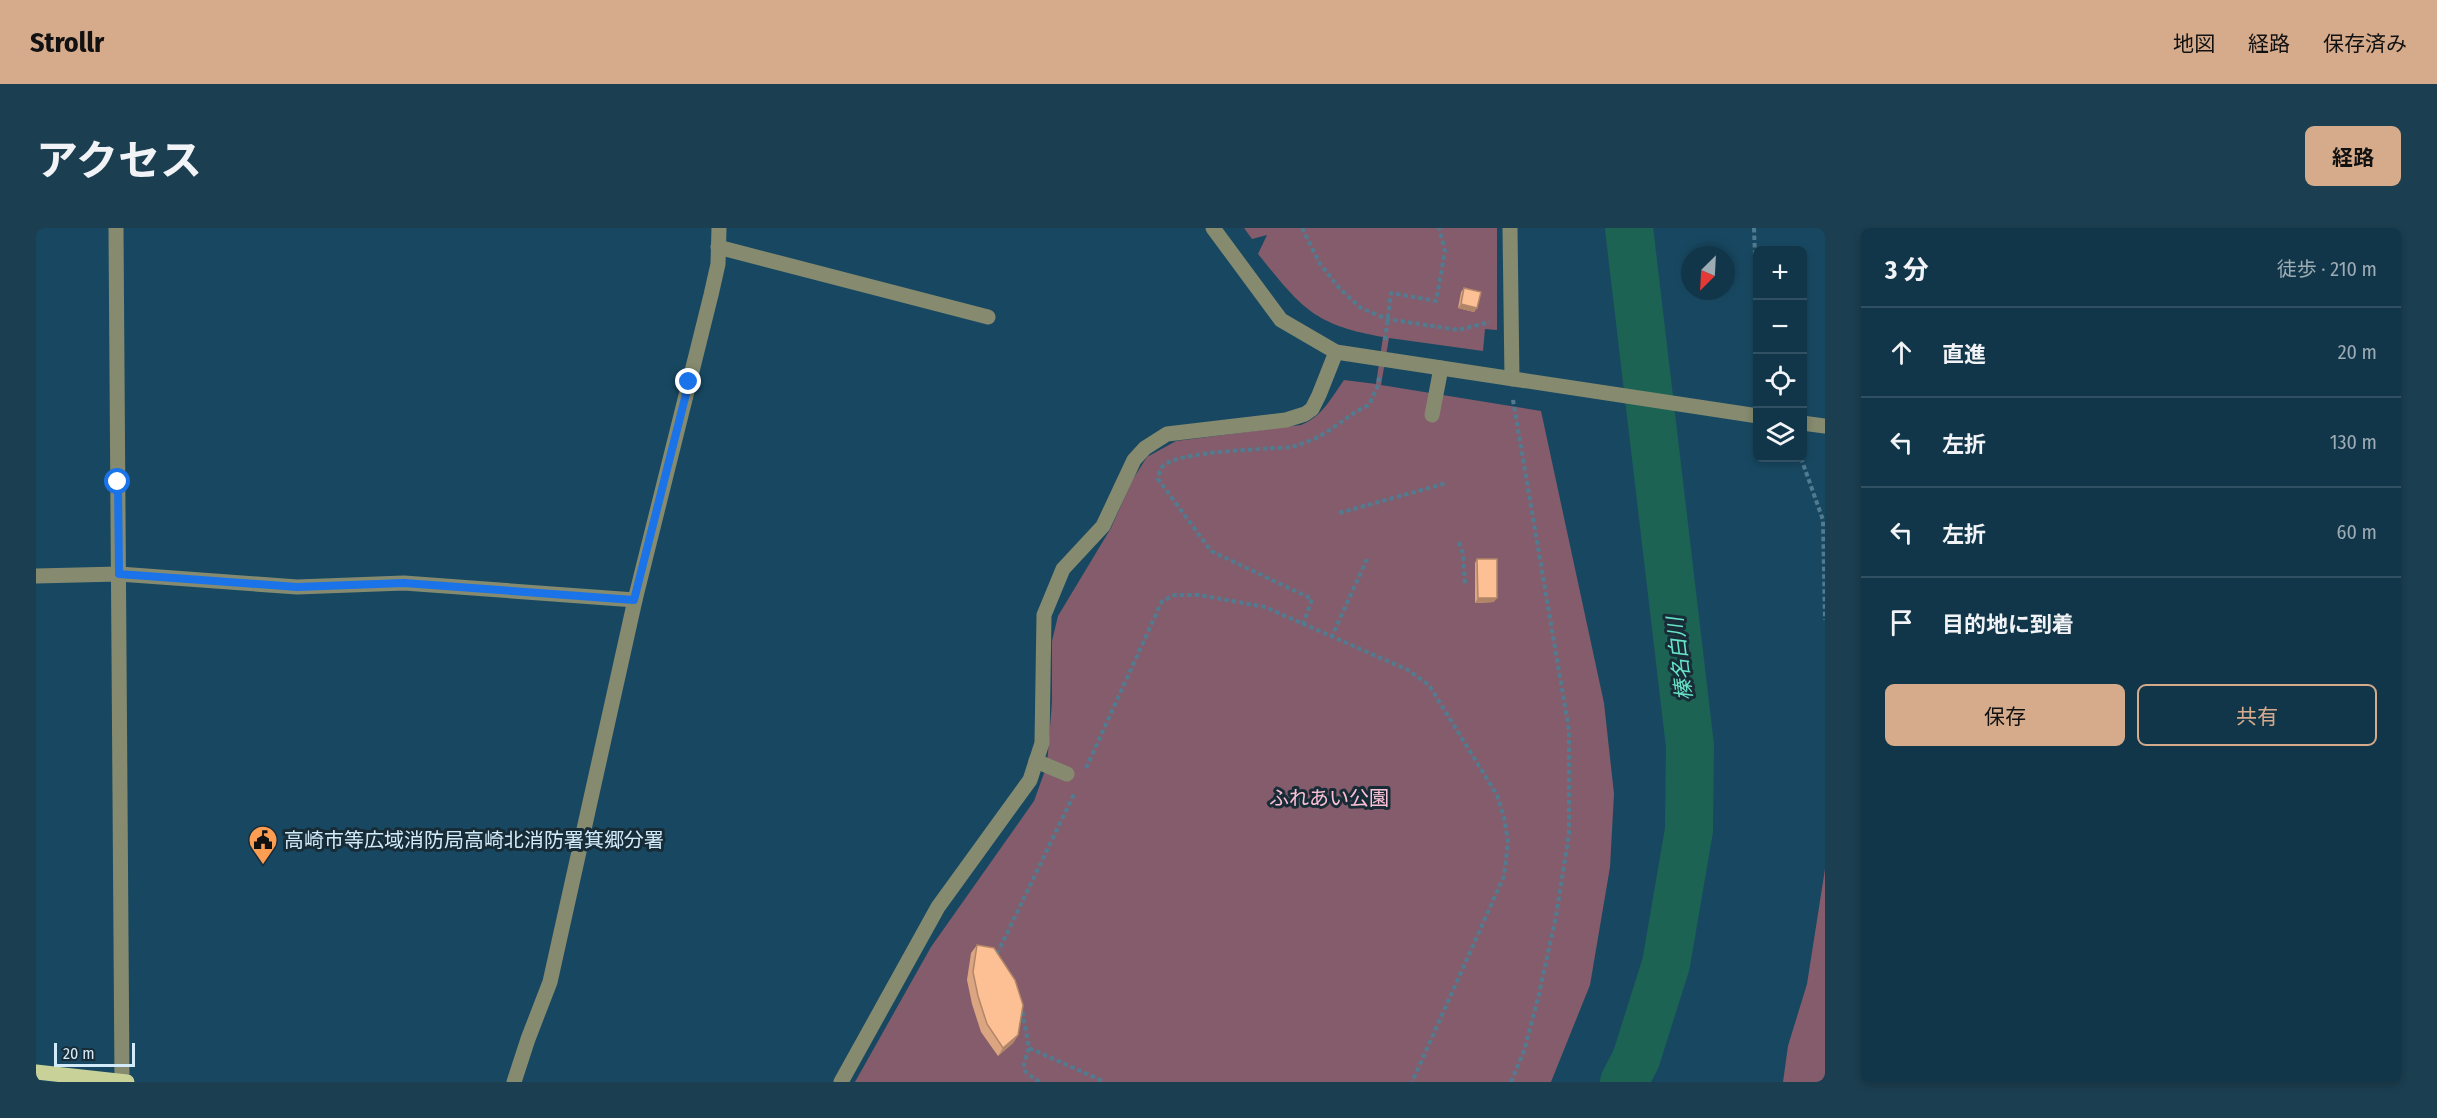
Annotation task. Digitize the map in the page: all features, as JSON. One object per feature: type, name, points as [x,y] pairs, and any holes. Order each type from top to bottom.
[{"type":"main road","points":[[36,1072],[125,1082]]},
{"type":"street","points":[[116,228],[125,1082]]},
{"type":"street","points":[[514,1082],[550,982],[634,600],[711,296],[718,264],[719,228]]},
{"type":"street","points":[[1213,228],[1281,320],[1336,352],[1753,415]]},
{"type":"street","points":[[1510,228],[1520,380]]},
{"type":"street","points":[[718,246],[988,317]]},
{"type":"street","points":[[841,1082],[938,907],[1030,780],[1042,743],[1044,615],[1063,569],[1103,526],[1134,460],[1145,448],[1167,434],[1297,418],[1312,409],[1336,352]]},
{"type":"street","points":[[1432,415],[1441,368]]},
{"type":"street","points":[[1286,420],[1288,436]]},
{"type":"street","points":[[1807,424],[1825,426]]},
{"type":"street","points":[[36,576],[119,574],[297,587],[404,583],[634,600]]},
{"type":"street","points":[[1036,761],[1067,774]]},
{"type":"path","points":[[1302,228],[1320,264],[1340,289],[1361,308],[1387,319],[1458,330],[1491,322]]},
{"type":"path","points":[[1384,344],[1392,293],[1436,301],[1445,251],[1439,228]]},
{"type":"path","points":[[1754,228],[1757,300]]},
{"type":"path","points":[[1369,405],[1379,377]]},
{"type":"path","points":[[1511,1082],[1524,1052],[1556,916],[1569,834],[1571,781],[1569,730],[1513,397]]},
{"type":"path","points":[[1802,462],[1824,520],[1825,620]]},
{"type":"path","points":[[1161,467],[1158,478],[1211,551],[1312,599],[1302,626]]},
{"type":"path","points":[[1339,513],[1447,483]]},
{"type":"path","points":[[1460,542],[1465,584]]},
{"type":"path","points":[[1330,638],[1367,559]]},
{"type":"path","points":[[1086,769],[1162,601],[1175,595],[1199,595],[1265,607],[1302,626],[1408,670],[1429,685],[1497,795],[1504,817],[1508,842],[1504,876],[1412,1082]]},
{"type":"path","points":[[1000,961],[996,954],[1076,789]]},
{"type":"path","points":[[1017,994],[1021,1003],[1029,1048],[1023,1066],[1025,1073],[1040,1082]]},
{"type":"path","points":[[1029,1048],[1106,1082]]},
{"type":"green space","name":"ふれあい公園","points":[[1244,228],[1497,228],[1497,330],[1485,329],[1483,351],[1389,338],[1381,385],[1541,411],[1604,703],[1614,794],[1610,867],[1590,985],[1551,1082],[855,1082],[931,947],[1034,801],[1047,765],[1052,702],[1052,641],[1058,616],[1111,528],[1133,479],[1147,457],[1176,441],[1301,425],[1321,412],[1344,380],[1376,384],[1383,337],[1340,326],[1310,311],[1286,288],[1258,254],[1267,235],[1252,239]]},
{"type":"green space","points":[[1825,869],[1825,1082],[1783,1082],[1788,1046],[1807,984]]},
{"type":"building","points":[[1464,288],[1481,292],[1477,308],[1461,304]]},
{"type":"building","points":[[1477,559],[1497,559],[1497,598],[1478,598]]},
{"type":"building","points":[[977,945],[994,948],[1015,980],[1023,1005],[1018,1035],[1003,1048],[987,1024],[978,996],[973,972]]},
{"type":"waterway","name":"榛名白川","points":[[1624,1082],[1636,1059],[1666,964],[1689,830],[1690,746],[1629,228]]},
{"type":"place","name":"高崎市等広域消防局高崎北消防署箕郷分署","points":[[263,866]]},
{"type":"route","points":[[118,482],[119,574],[297,587],[404,583],[634,600],[689,382]]}]
